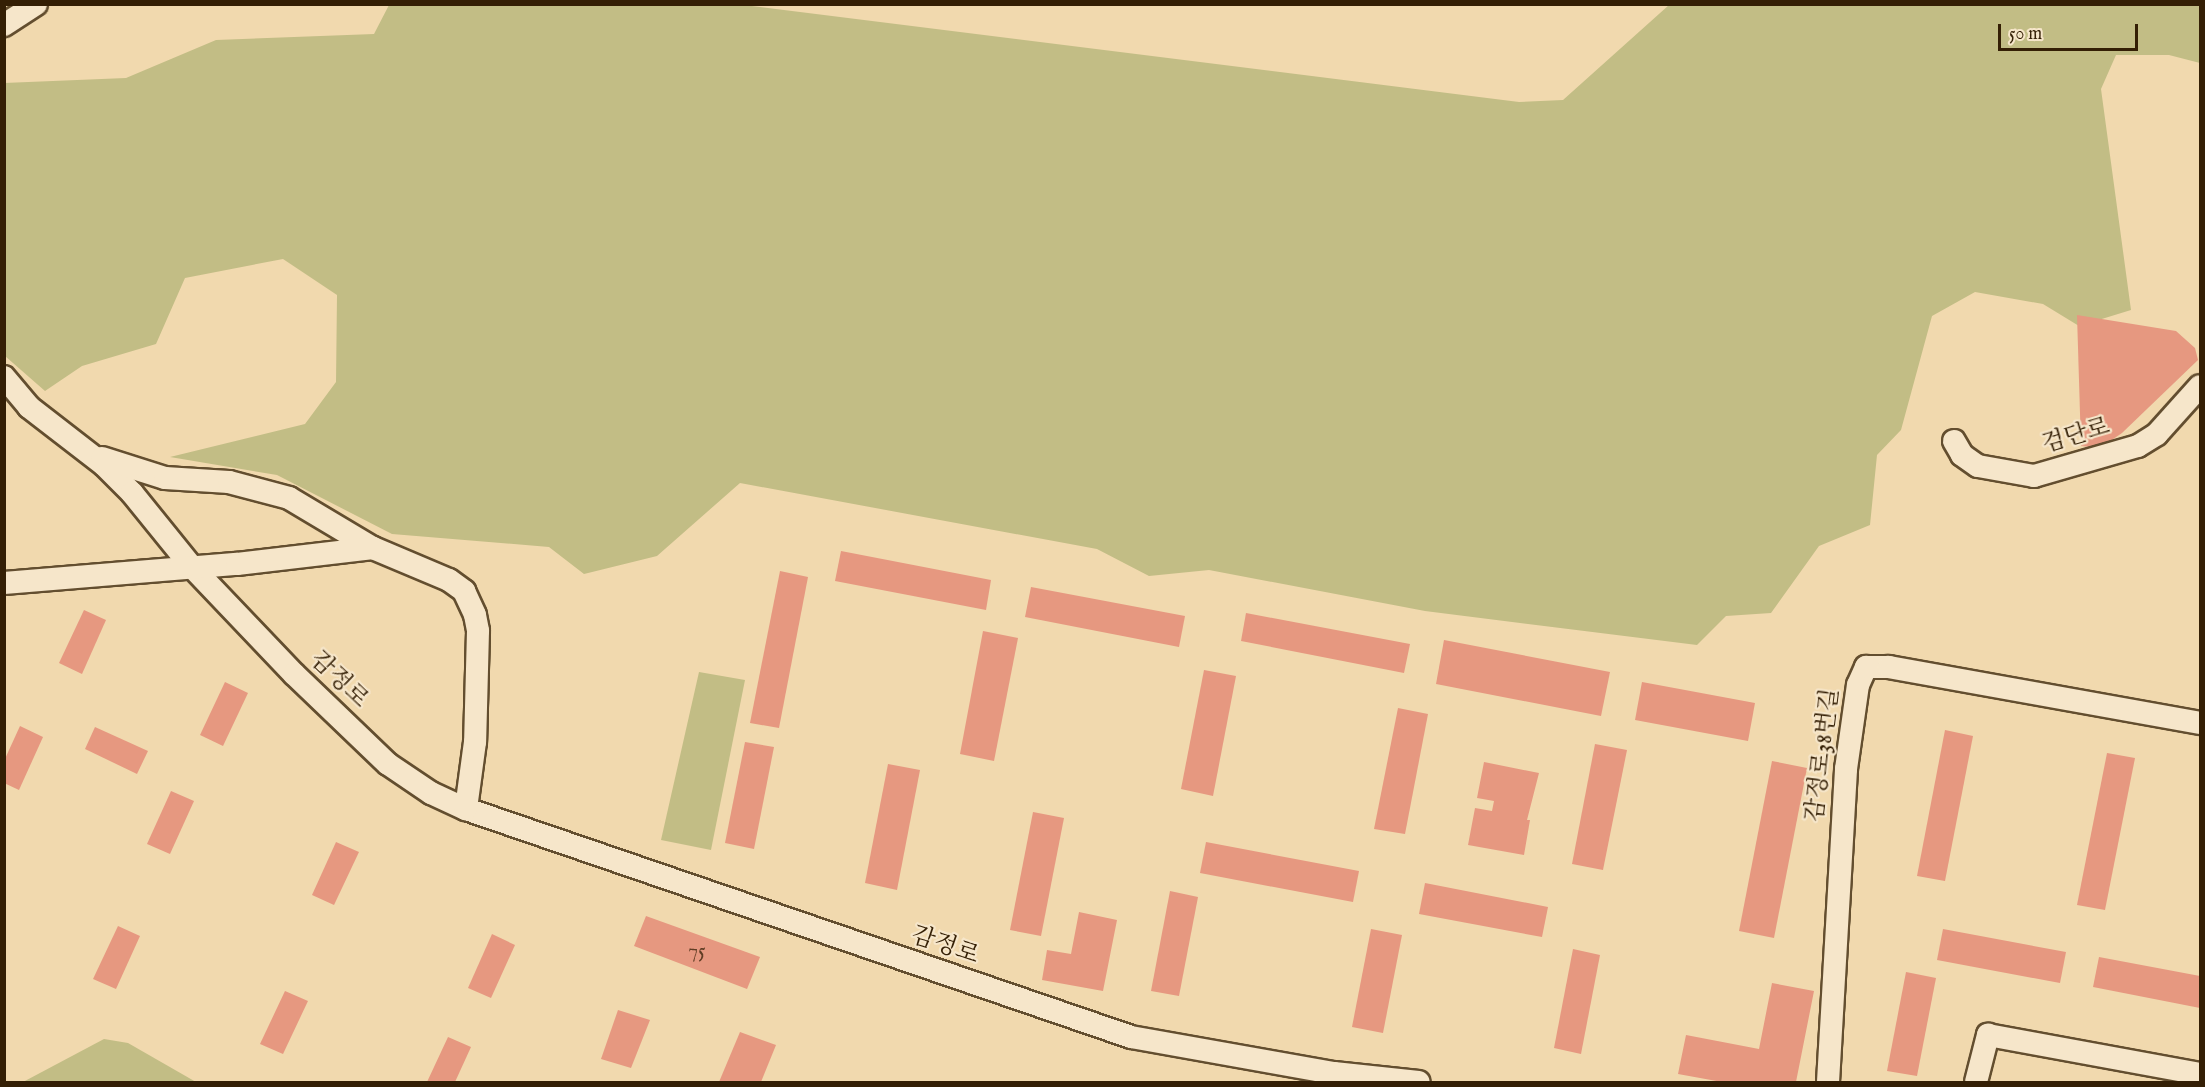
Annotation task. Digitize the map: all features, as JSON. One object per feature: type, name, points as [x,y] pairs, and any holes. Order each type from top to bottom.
[{"type":"street","points":[[4,25],[36,4]]},
{"type":"street","name":"감정로","points":[[4,377],[29,406],[82,447],[132,494],[192,567],[294,674],[388,764],[431,793],[466,810],[1131,1037],[1312,1069],[1419,1083]]},
{"type":"street","name":"검단로","points":[[1954,441],[1962,455],[1978,466],[2034,476],[2138,446],[2157,434],[2200,386]]},
{"type":"street","name":"감정로","points":[[82,447],[112,464],[143,473],[190,482],[251,486],[289,498],[373,548],[449,580],[464,591],[476,615],[475,742],[466,810]]},
{"type":"street","name":"감정로","points":[[4,583],[192,567],[373,548]]},
{"type":"street","name":"감정로38번길","points":[[1828,1083],[1846,769],[1858,686],[1866,667],[1889,666],[2200,723]]},
{"type":"street","points":[[1976,1083],[1988,1035],[2200,1074]]},
{"type":"shaded area","points":[[736,4],[1519,102],[1563,100],[1669,5],[2200,5],[2200,63],[2169,55],[2116,55],[2101,89],[2131,310],[2079,326],[2043,304],[1975,292],[1932,316],[1901,430],[1877,455],[1870,525],[1819,546],[1771,613],[1726,616],[1697,645],[1425,611],[1209,570],[1149,576],[1097,549],[740,483],[657,556],[584,574],[549,547],[392,534],[277,475],[170,457],[305,424],[336,382],[337,295],[283,259],[185,278],[156,344],[82,366],[45,391],[5,356],[4,83],[126,78],[216,40],[374,34],[389,5]]},
{"type":"shaded area","points":[[699,672],[745,680],[711,850],[661,840]]},
{"type":"shaded area","points":[[104,1039],[128,1043],[196,1082],[23,1082]]},
{"type":"building","points":[[2077,315],[2176,331],[2195,348],[2198,360],[2122,433],[2100,448],[2081,446]]},
{"type":"building","points":[[841,551],[991,580],[986,610],[835,581]]},
{"type":"building","points":[[780,571],[808,577],[779,728],[750,723]]},
{"type":"building","points":[[1031,587],[1185,616],[1179,647],[1025,617]]},
{"type":"building","points":[[84,610],[106,620],[82,674],[59,663]]},
{"type":"building","points":[[1246,613],[1410,644],[1404,673],[1241,641]]},
{"type":"building","points":[[983,631],[1018,638],[994,761],[960,754]]},
{"type":"building","points":[[1444,640],[1610,672],[1601,716],[1436,684]]},
{"type":"building","points":[[1204,670],[1236,676],[1213,796],[1181,789]]},
{"type":"building","points":[[225,682],[248,693],[223,746],[200,735]]},
{"type":"building","points":[[1642,682],[1755,703],[1748,741],[1635,720]]},
{"type":"building","points":[[1398,708],[1428,714],[1405,834],[1374,829]]},
{"type":"building","points":[[20,726],[43,737],[19,790],[4,783],[4,761]]},
{"type":"building","points":[[95,727],[148,751],[137,774],[85,749]]},
{"type":"building","points":[[1945,730],[1973,736],[1945,881],[1917,876]]},
{"type":"building","points":[[745,742],[774,747],[754,849],[725,843]]},
{"type":"building","points":[[1595,744],[1627,750],[1603,870],[1572,864]]},
{"type":"building","points":[[2107,753],[2135,758],[2105,910],[2077,905]]},
{"type":"building","points":[[1772,761],[1807,768],[1774,938],[1739,931]]},
{"type":"building","points":[[1484,762],[1539,773],[1527,820],[1530,820],[1524,855],[1468,845],[1475,808],[1492,811],[1494,801],[1477,798]]},
{"type":"building","points":[[888,764],[920,770],[897,890],[865,883]]},
{"type":"building","points":[[171,791],[194,801],[170,854],[147,844]]},
{"type":"building","points":[[1033,812],[1064,818],[1041,936],[1010,930]]},
{"type":"building","points":[[336,842],[359,852],[334,905],[312,895]]},
{"type":"building","points":[[1206,842],[1359,871],[1353,902],[1200,873]]},
{"type":"building","points":[[1425,883],[1548,907],[1542,937],[1419,914]]},
{"type":"building","points":[[1170,891],[1198,897],[1179,996],[1151,991]]},
{"type":"building","points":[[1079,912],[1117,920],[1103,991],[1042,980],[1047,950],[1071,954]]},
{"type":"building","points":[[646,916],[760,957],[747,989],[634,946]]},
{"type":"building","points":[[118,926],[140,936],[116,989],[93,979]]},
{"type":"building","points":[[1371,929],[1402,935],[1383,1033],[1352,1027]]},
{"type":"building","points":[[1943,929],[2066,952],[2060,983],[1937,960]]},
{"type":"building","points":[[492,934],[515,945],[491,998],[468,988]]},
{"type":"building","points":[[1573,949],[1600,955],[1581,1054],[1554,1048]]},
{"type":"building","points":[[2099,957],[2200,976],[2200,1008],[2093,987]]},
{"type":"building","points":[[1906,972],[1936,978],[1917,1076],[1887,1071]]},
{"type":"building","points":[[1772,983],[1814,991],[1796,1082],[1722,1082],[1678,1074],[1686,1035],[1759,1049]]},
{"type":"building","points":[[285,991],[308,1001],[283,1054],[260,1044]]},
{"type":"building","points":[[618,1010],[650,1020],[631,1068],[601,1059]]},
{"type":"building","points":[[740,1032],[776,1045],[761,1082],[719,1082]]},
{"type":"building","points":[[448,1037],[471,1047],[455,1082],[427,1082]]}]
